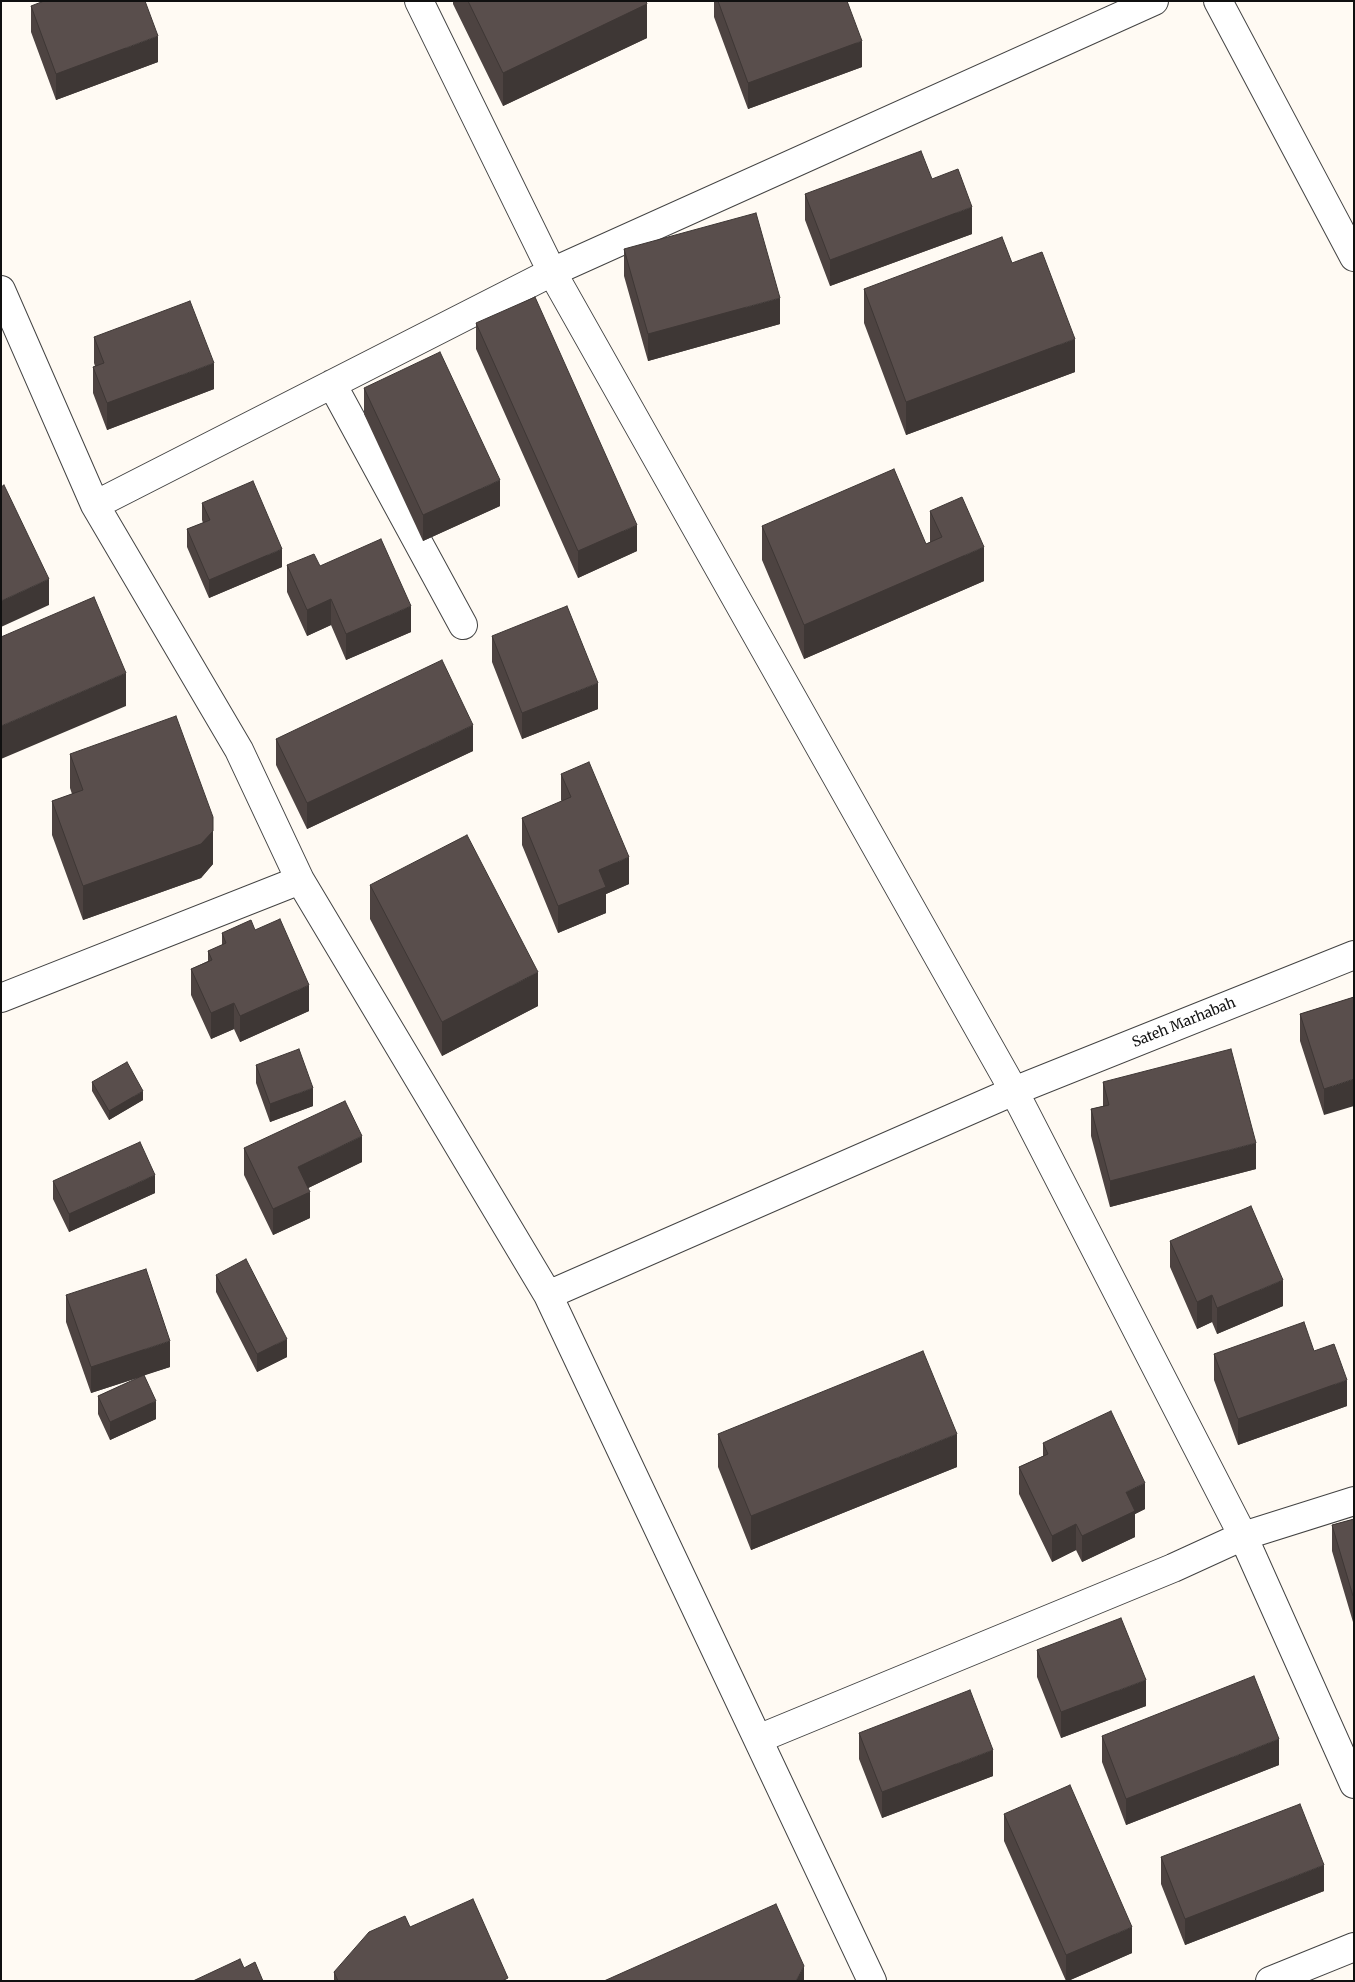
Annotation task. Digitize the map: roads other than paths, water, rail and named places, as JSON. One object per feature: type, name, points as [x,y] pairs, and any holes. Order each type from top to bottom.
[{"type":"street","points":[[419,1],[552,272],[1014,1091],[1243,1536],[1354,1784]]},
{"type":"street","points":[[95,505],[552,272],[1154,1]]},
{"type":"street","points":[[1218,1],[1354,257]]},
{"type":"street","points":[[1,290],[95,505],[240,750],[300,880],[548,1295],[872,1981]]},
{"type":"street","points":[[332,384],[463,625]]},
{"type":"street","points":[[1,998],[300,880]]},
{"type":"street","name":"Sateh Marhabah","points":[[548,1295],[1014,1091],[1354,955]]},
{"type":"street","points":[[758,1739],[1164,1572],[1243,1536],[1354,1502]]},
{"type":"street","points":[[1270,1981],[1354,1947]]}]
